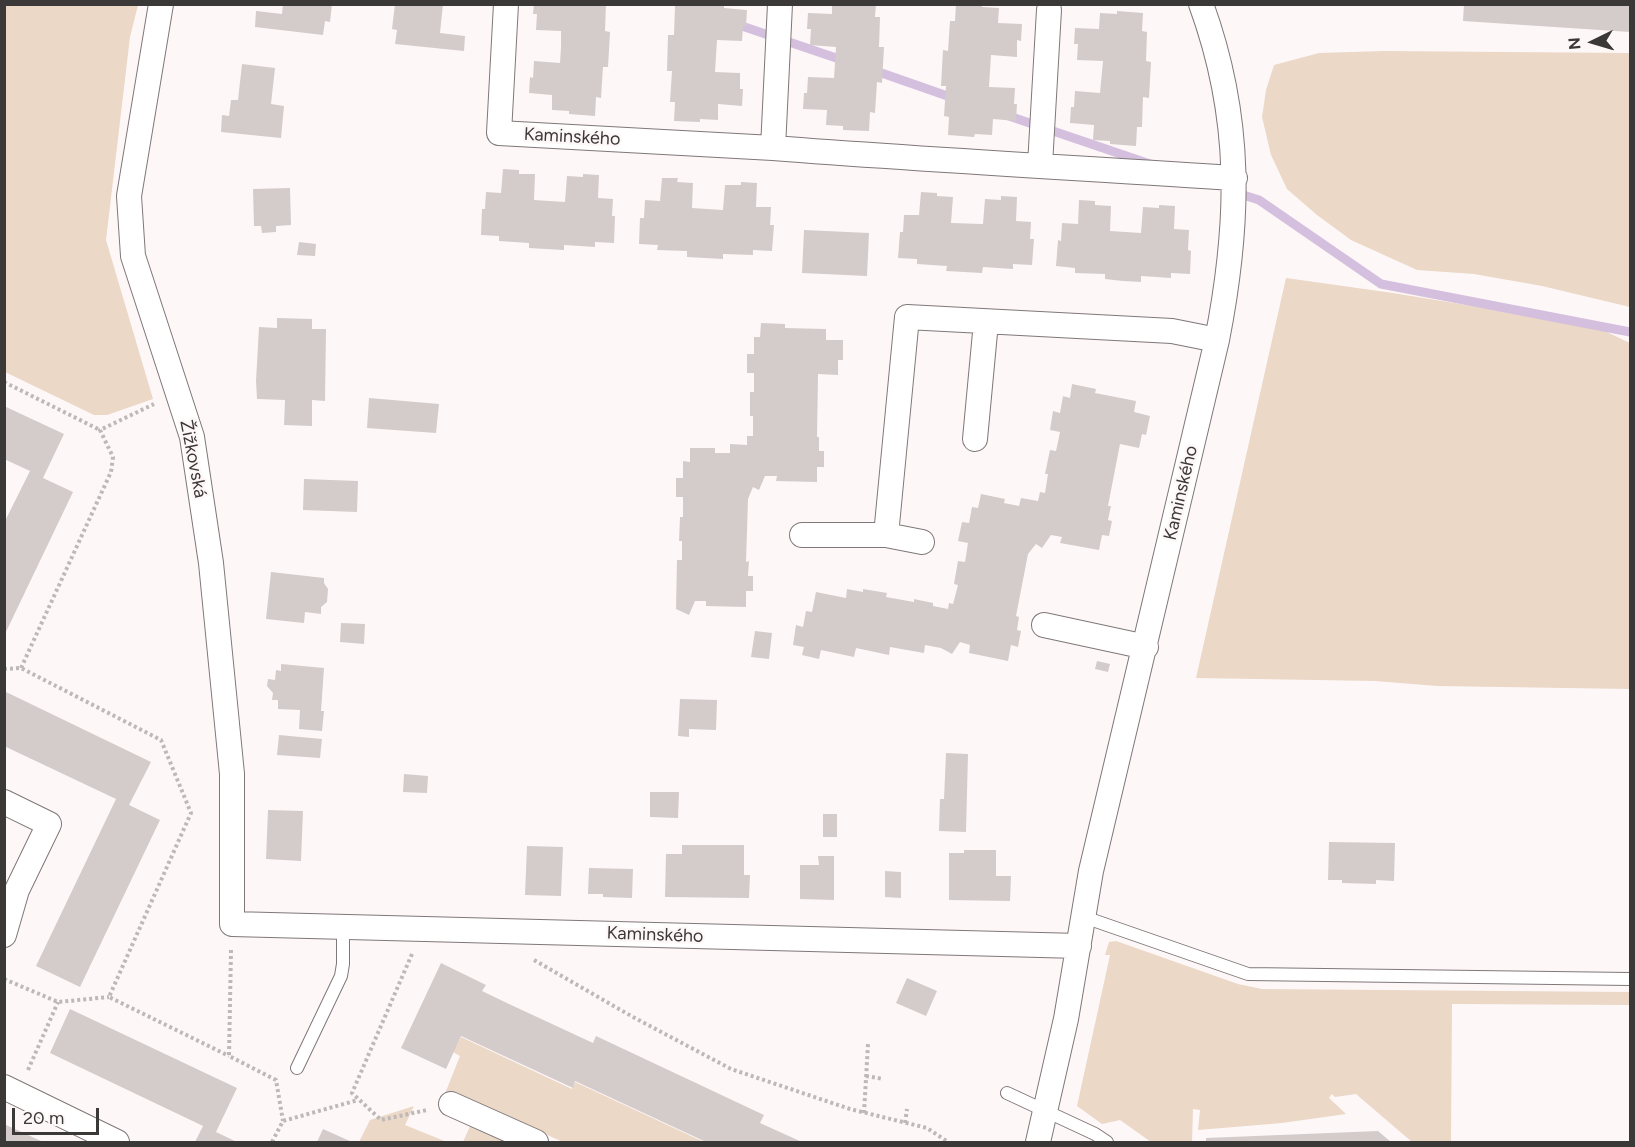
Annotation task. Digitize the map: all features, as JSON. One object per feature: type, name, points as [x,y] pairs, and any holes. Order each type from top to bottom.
[{"type":"street","name":"Žižkovská","points":[[161,4],[129,196],[133,256],[192,437],[211,563],[232,774],[232,924]]},
{"type":"street","name":"Kaminského","points":[[506,4],[499,133],[1235,178]]},
{"type":"street","points":[[773,148],[780,4]]},
{"type":"street","name":"Kaminského","points":[[1038,1143],[1066,1019],[1099,832],[1146,647],[1217,340],[1228,274],[1233,231],[1235,178],[1233,148],[1222,75],[1212,33],[1201,4]]},
{"type":"street","points":[[1040,165],[1049,10]]},
{"type":"street","points":[[885,535],[907,317],[1172,331],[1217,340]]},
{"type":"street","points":[[975,439],[986,322]]},
{"type":"street","points":[[802,535],[885,535],[922,543]]},
{"type":"street","points":[[1044,625],[1146,647]]},
{"type":"street","points":[[4,802],[48,824],[11,887],[4,935]]},
{"type":"street","name":"Kaminského","points":[[232,924],[1079,946]]},
{"type":"street","points":[[11,1090],[117,1143]]},
{"type":"street","points":[[451,1104],[536,1143]]},
{"type":"lane","points":[[1084,917],[1248,974],[1630,979]]},
{"type":"lane","points":[[297,1068],[340,976],[343,964],[344,927]]},
{"type":"lane","points":[[1007,1093],[1095,1134],[1107,1143]]},
{"type":"path","points":[[4,381],[100,429],[113,457],[111,472],[21,668]]},
{"type":"path","points":[[100,429],[177,393]]},
{"type":"path","points":[[4,669],[21,668],[161,740],[191,813],[108,997]]},
{"type":"path","points":[[229,1056],[232,924]]},
{"type":"path","points":[[423,929],[352,1093],[381,1120],[451,1104]]},
{"type":"path","points":[[533,959],[731,1070],[864,1113],[927,1128],[948,1143]]},
{"type":"path","points":[[4,979],[58,1002],[108,997],[276,1080],[283,1121],[272,1143]]},
{"type":"path","points":[[11,1090],[58,1002]]},
{"type":"path","points":[[864,1113],[868,1044]]},
{"type":"path","points":[[866,1076],[883,1079]]},
{"type":"path","points":[[283,1121],[359,1100]]},
{"type":"path","points":[[905,1123],[907,1109]]},
{"type":"shaded area","points":[[5,4],[138,5],[130,37],[106,240],[153,399],[107,415],[94,415],[5,372]]},
{"type":"shaded area","points":[[1384,51],[1630,53],[1630,307],[1542,286],[1474,274],[1417,270],[1351,240],[1287,189],[1271,155],[1262,117],[1266,90],[1274,65],[1319,53]]},
{"type":"shaded area","points":[[1286,278],[1594,326],[1630,343],[1630,689],[1437,686],[1375,681],[1196,678]]},
{"type":"shaded area","points":[[1116,941],[1238,984],[1262,989],[1630,992],[1630,1005],[1452,1004],[1451,1142],[1412,1142],[1356,1094],[1335,1097],[1332,1094],[1329,1098],[1346,1114],[1282,1123],[1198,1130],[1200,1110],[1193,1109],[1192,1142],[1151,1142],[1120,1120],[1102,1124],[1077,1106],[1110,955],[1105,955],[1109,942]]},
{"type":"shaded area","points":[[461,1037],[572,1089],[575,1082],[704,1142],[563,1142],[453,1093],[444,1096],[460,1056],[453,1052]]},
{"type":"shaded area","points":[[414,1106],[405,1125],[447,1142],[359,1142],[370,1120]]},
{"type":"shaded area","points":[[471,1124],[509,1142],[463,1142]]},
{"type":"building","points":[[283,4],[332,4],[330,22],[325,21],[323,35],[255,27],[256,11],[282,14]]},
{"type":"building","points":[[395,4],[443,4],[440,33],[465,36],[464,51],[395,44],[397,30],[392,29]]},
{"type":"building","points":[[534,4],[606,4],[605,31],[610,32],[608,67],[603,67],[601,98],[596,97],[595,116],[552,110],[552,95],[529,93],[534,61],[560,63],[561,47],[561,31],[536,30],[537,14],[533,14]]},
{"type":"building","points":[[724,4],[724,8],[747,10],[742,41],[717,40],[715,72],[740,73],[740,89],[743,89],[742,106],[718,104],[718,120],[674,121],[675,102],[670,102],[672,71],[667,71],[668,35],[674,35],[675,6]]},
{"type":"building","points":[[832,4],[876,4],[875,17],[880,17],[879,47],[884,47],[882,83],[877,82],[875,113],[870,112],[869,131],[843,130],[843,126],[826,125],[827,110],[803,109],[808,77],[834,78],[836,47],[810,45],[811,29],[807,29],[808,13],[832,14]]},
{"type":"building","points":[[956,4],[982,4],[982,7],[999,8],[998,23],[1022,24],[1021,41],[1017,40],[1017,57],[991,55],[989,87],[1015,88],[1014,104],[1017,104],[1016,121],[993,119],[992,135],[975,134],[974,137],[948,135],[949,117],[944,116],[946,86],[941,86],[943,50],[948,51],[950,21],[955,21]]},
{"type":"building","points":[[1464,4],[1630,4],[1630,32],[1463,21]]},
{"type":"building","points":[[1117,11],[1143,13],[1142,31],[1147,32],[1146,61],[1151,62],[1149,98],[1143,97],[1142,127],[1137,127],[1136,146],[1093,140],[1094,125],[1070,123],[1075,91],[1100,93],[1103,61],[1077,60],[1078,44],[1074,44],[1075,28],[1099,29],[1100,13],[1117,14]]},
{"type":"building","points":[[242,64],[275,68],[271,104],[284,106],[281,138],[221,132],[222,115],[229,116],[231,100],[238,100]]},
{"type":"building","points":[[503,169],[519,170],[519,174],[535,174],[534,200],[565,202],[567,176],[599,175],[598,198],[613,199],[614,243],[595,242],[595,247],[564,245],[564,250],[529,248],[529,243],[499,241],[499,236],[481,235],[482,209],[485,209],[486,192],[501,193]]},
{"type":"building","points":[[662,178],[678,178],[677,182],[693,183],[692,208],[723,210],[725,185],[741,185],[741,182],[757,183],[756,207],[771,207],[770,225],[774,225],[772,251],[753,250],[753,255],[723,254],[723,259],[687,257],[687,251],[657,250],[658,245],[639,244],[640,218],[644,218],[645,200],[660,201]]},
{"type":"building","points":[[290,188],[291,225],[276,226],[276,232],[262,233],[261,226],[254,226],[253,189]]},
{"type":"building","points":[[921,192],[953,197],[951,223],[983,224],[985,199],[1001,200],[1001,196],[1017,197],[1016,221],[1031,222],[1030,239],[1034,239],[1032,265],[1013,264],[1013,269],[983,267],[982,273],[946,271],[947,266],[917,264],[917,259],[898,258],[904,215],[919,215]]},
{"type":"building","points":[[1079,200],[1095,201],[1095,205],[1111,206],[1110,231],[1141,233],[1143,207],[1175,206],[1174,229],[1189,230],[1190,274],[1171,273],[1171,278],[1141,276],[1141,282],[1123,281],[1105,279],[1105,274],[1075,273],[1075,268],[1056,266],[1062,223],[1078,224]]},
{"type":"building","points":[[804,230],[869,233],[867,276],[802,273]]},
{"type":"building","points":[[299,242],[316,244],[315,256],[297,255]]},
{"type":"building","points":[[277,318],[312,319],[312,329],[326,329],[325,401],[312,400],[312,426],[284,425],[285,400],[257,399],[259,327],[277,328]]},
{"type":"building","points":[[761,323],[785,324],[785,328],[826,329],[826,340],[843,340],[843,360],[838,360],[838,375],[818,374],[817,437],[819,437],[819,451],[824,451],[824,467],[817,467],[817,482],[776,481],[777,476],[765,476],[759,490],[753,487],[748,499],[746,562],[749,561],[748,576],[753,576],[753,591],[746,591],[746,607],[706,606],[706,601],[695,601],[689,615],[676,609],[677,560],[682,560],[682,541],[679,541],[680,517],[683,517],[683,497],[676,497],[676,478],[683,478],[683,461],[690,462],[690,448],[715,448],[715,453],[730,453],[730,444],[747,445],[747,436],[753,436],[750,392],[754,392],[754,373],[747,373],[747,354],[754,354],[754,337],[760,337]]},
{"type":"building","points":[[1072,384],[1096,389],[1095,393],[1136,401],[1134,412],[1150,416],[1146,435],[1142,434],[1139,448],[1120,444],[1108,506],[1111,506],[1108,520],[1112,521],[1109,536],[1102,535],[1099,550],[1060,543],[1062,537],[1051,535],[1042,548],[1036,544],[1028,554],[1016,616],[1019,617],[1017,630],[1021,631],[1018,647],[1011,645],[1008,661],[969,653],[970,645],[960,642],[952,654],[941,648],[925,645],[924,653],[890,647],[889,655],[856,648],[854,657],[821,650],[819,659],[802,655],[804,647],[793,645],[796,625],[803,627],[806,611],[812,612],[816,592],[846,598],[847,589],[863,592],[863,589],[887,593],[886,597],[914,602],[914,599],[948,609],[949,603],[953,604],[958,585],[954,584],[958,561],[965,562],[968,543],[958,541],[962,522],[969,523],[972,507],[978,508],[981,494],[1005,499],[1004,503],[1019,506],[1021,498],[1038,501],[1040,492],[1045,493],[1048,474],[1045,474],[1050,450],[1056,451],[1060,432],[1050,430],[1053,411],[1060,413],[1063,396],[1070,398]]},
{"type":"building","points":[[369,398],[439,404],[436,433],[367,428]]},
{"type":"building","points":[[4,406],[64,434],[43,478],[73,492],[4,636],[4,523],[30,471],[4,459]]},
{"type":"building","points":[[304,479],[358,481],[357,512],[303,510]]},
{"type":"building","points":[[271,572],[324,578],[328,589],[327,602],[321,607],[321,614],[305,612],[304,623],[266,619]]},
{"type":"building","points":[[341,623],[365,624],[364,644],[340,642]]},
{"type":"building","points":[[755,631],[772,633],[769,659],[751,657]]},
{"type":"building","points":[[1097,661],[1110,664],[1108,672],[1095,669]]},
{"type":"building","points":[[281,664],[324,668],[322,731],[299,729],[300,710],[278,709],[278,700],[272,700],[273,693],[267,686],[268,679],[275,680],[276,670],[281,671]]},
{"type":"building","points":[[4,691],[151,762],[129,805],[160,820],[80,987],[36,966],[116,799],[4,746]]},
{"type":"building","points":[[680,699],[717,700],[716,730],[689,729],[689,737],[678,736]]},
{"type":"building","points":[[279,735],[322,739],[320,758],[277,755]]},
{"type":"building","points":[[946,753],[968,754],[966,832],[939,831],[940,799],[944,799]]},
{"type":"building","points":[[404,774],[428,776],[427,793],[403,792]]},
{"type":"building","points":[[650,792],[679,792],[678,818],[650,817]]},
{"type":"building","points":[[268,810],[303,811],[301,861],[266,859]]},
{"type":"building","points":[[823,814],[837,814],[837,837],[823,837]]},
{"type":"building","points":[[1329,842],[1395,843],[1394,881],[1376,880],[1376,884],[1342,883],[1342,880],[1328,880]]},
{"type":"building","points":[[682,845],[744,845],[744,875],[750,875],[749,898],[665,897],[666,854],[682,854]]},
{"type":"building","points":[[527,846],[563,847],[561,896],[525,895]]},
{"type":"building","points":[[964,850],[996,850],[996,876],[1011,876],[1010,901],[949,900],[949,853],[964,853]]},
{"type":"building","points":[[818,856],[834,856],[834,900],[800,899],[800,865],[819,865]]},
{"type":"building","points":[[589,868],[633,869],[632,898],[588,894]]},
{"type":"building","points":[[885,871],[901,872],[901,898],[885,897]]},
{"type":"building","points":[[441,963],[486,985],[482,991],[509,1004],[593,1043],[596,1036],[764,1115],[760,1123],[802,1142],[706,1142],[575,1081],[573,1088],[461,1036],[446,1069],[401,1048]]},
{"type":"building","points":[[907,978],[937,991],[926,1016],[896,1003]]},
{"type":"building","points":[[70,1009],[237,1088],[216,1132],[237,1142],[195,1142],[203,1126],[50,1053]]},
{"type":"building","points":[[4,1124],[41,1141],[4,1142]]},
{"type":"building","points":[[323,1129],[352,1142],[317,1142]]},
{"type":"building","points":[[1378,1131],[1391,1142],[1206,1142],[1206,1138]]},
{"type":"waterway","points":[[733,23],[845,61]]},
{"type":"waterway","points":[[873,70],[956,99]]},
{"type":"waterway","points":[[1006,115],[1150,164]]},
{"type":"waterway","points":[[1234,192],[1259,200],[1381,284],[1630,332]]}]
